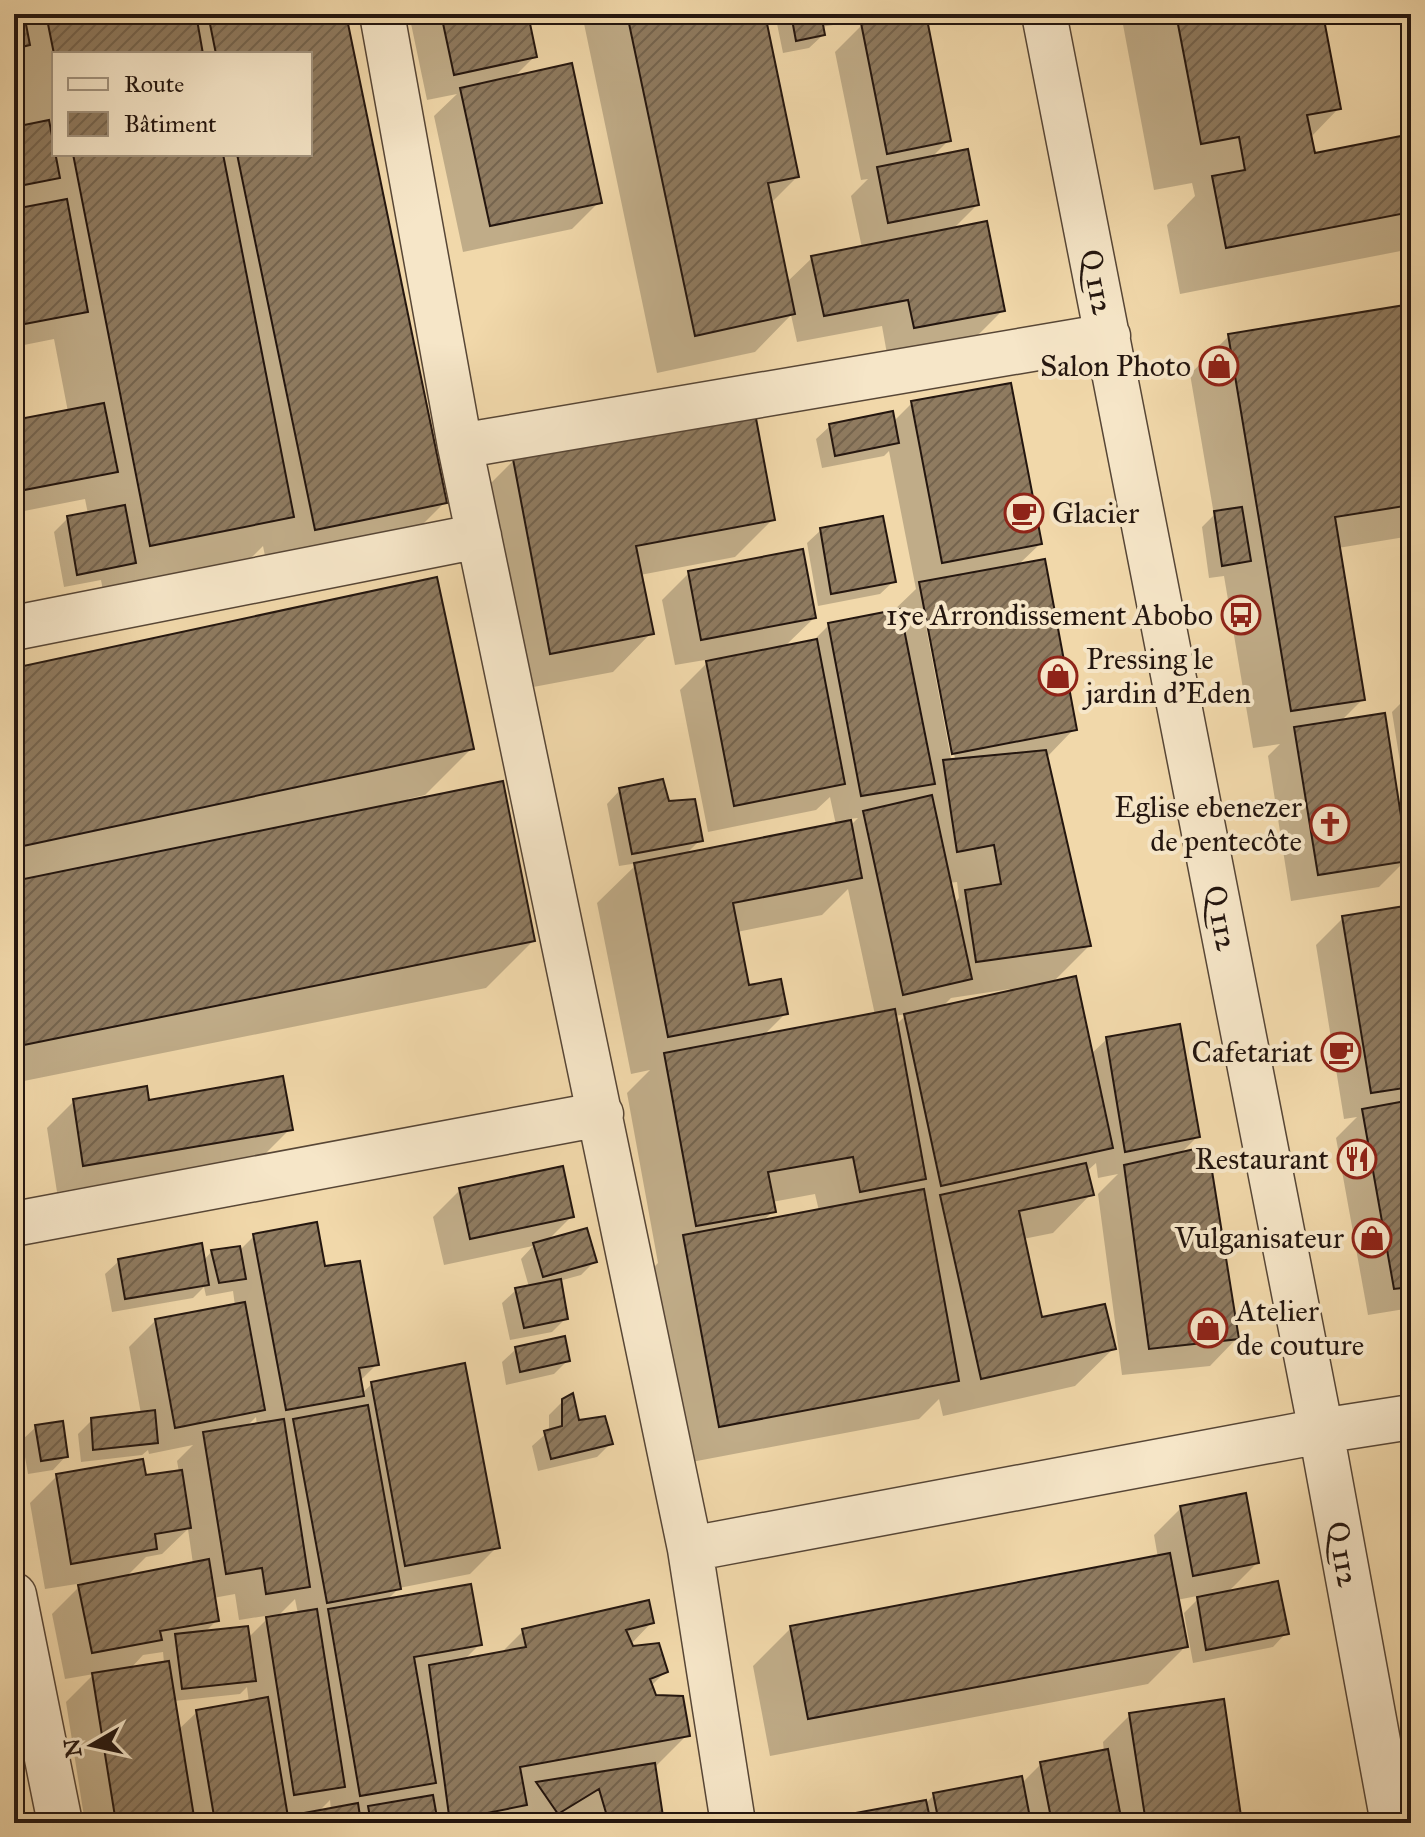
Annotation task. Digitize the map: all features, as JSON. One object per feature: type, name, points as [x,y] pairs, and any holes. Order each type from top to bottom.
[{"type":"street","points":[[382,14],[460,446],[690,1549],[733,1823]]},
{"type":"street","name":"Q 112","points":[[1044,14],[1321,1431],[1393,1823]]},
{"type":"street","points":[[460,446],[1108,336]]},
{"type":"street","points":[[14,628],[479,536]]},
{"type":"street","points":[[14,1224],[601,1114]]},
{"type":"street","points":[[690,1549],[1321,1431],[1411,1417]]},
{"type":"street","points":[[14,1595],[60,1823]]},
{"type":"building","points":[[14,14],[24,14],[30,45],[14,49]]},
{"type":"building","points":[[46,14],[196,14],[203,52],[54,52]]},
{"type":"building","points":[[208,14],[346,14],[447,503],[315,530],[237,156],[312,156],[312,52],[216,52]]},
{"type":"building","points":[[441,14],[528,14],[537,57],[454,75]]},
{"type":"building","points":[[627,14],[765,14],[799,177],[768,183],[795,314],[695,336]]},
{"type":"building","points":[[791,14],[821,14],[825,35],[796,41]]},
{"type":"building","points":[[908,14],[926,14],[951,141],[887,154],[861,23]]},
{"type":"building","points":[[1176,14],[1323,14],[1341,109],[1307,115],[1315,153],[1411,134],[1411,212],[1226,248],[1212,176],[1245,170],[1239,137],[1201,144]]},
{"type":"building","points":[[572,63],[602,203],[490,226],[460,88]]},
{"type":"building","points":[[49,120],[52,156],[56,156],[60,178],[14,187],[14,127]]},
{"type":"building","points":[[968,149],[979,205],[888,223],[877,167]]},
{"type":"building","points":[[73,156],[223,156],[294,517],[150,546]]},
{"type":"building","points":[[67,199],[88,312],[14,326],[14,209]]},
{"type":"building","points":[[987,221],[1005,311],[914,328],[908,300],[824,316],[811,256]]},
{"type":"building","points":[[1411,304],[1411,505],[1335,517],[1365,700],[1291,711],[1228,334]]},
{"type":"building","points":[[1011,383],[1042,544],[942,563],[911,401]]},
{"type":"building","points":[[104,403],[118,472],[19,491],[14,464],[14,420]]},
{"type":"building","points":[[893,411],[899,443],[835,456],[829,424]]},
{"type":"building","points":[[755,413],[775,520],[636,546],[654,634],[550,654],[513,459]]},
{"type":"building","points":[[125,505],[136,563],[77,575],[67,516]]},
{"type":"building","points":[[1242,507],[1251,561],[1222,566],[1214,511]]},
{"type":"building","points":[[883,516],[896,582],[831,594],[820,528]]},
{"type":"building","points":[[803,549],[816,618],[701,640],[688,571]]},
{"type":"building","points":[[1045,559],[1077,730],[952,754],[919,582]]},
{"type":"building","points":[[437,577],[474,749],[14,848],[14,668]]},
{"type":"building","points":[[900,609],[935,784],[861,796],[828,623]]},
{"type":"building","points":[[817,639],[845,784],[734,806],[706,661]]},
{"type":"building","points":[[1385,713],[1408,861],[1318,875],[1294,727]]},
{"type":"building","points":[[1046,750],[1091,946],[976,962],[965,890],[1001,884],[994,845],[957,852],[943,760]]},
{"type":"building","points":[[663,779],[669,801],[695,799],[703,841],[632,854],[619,788]]},
{"type":"building","points":[[503,781],[535,941],[14,1047],[14,881]]},
{"type":"building","points":[[932,795],[972,979],[903,995],[863,811]]},
{"type":"building","points":[[851,820],[862,878],[733,903],[749,985],[781,979],[788,1014],[668,1037],[634,863]]},
{"type":"building","points":[[1411,905],[1411,1087],[1371,1093],[1342,916]]},
{"type":"building","points":[[1076,976],[1113,1148],[941,1186],[904,1014]]},
{"type":"building","points":[[895,1009],[926,1179],[860,1192],[853,1157],[768,1172],[776,1212],[696,1226],[664,1053]]},
{"type":"building","points":[[1180,1024],[1200,1137],[1125,1152],[1106,1037]]},
{"type":"building","points":[[283,1076],[293,1130],[83,1166],[73,1099],[147,1086],[149,1100]]},
{"type":"building","points":[[1411,1100],[1411,1287],[1394,1289],[1362,1109]]},
{"type":"building","points":[[1208,1146],[1239,1339],[1149,1349],[1124,1165]]},
{"type":"building","points":[[1086,1163],[1094,1195],[1019,1211],[1042,1317],[1105,1304],[1116,1349],[981,1379],[940,1195]]},
{"type":"building","points":[[563,1166],[574,1217],[470,1239],[459,1188]]},
{"type":"building","points":[[924,1189],[959,1381],[719,1427],[683,1235]]},
{"type":"building","points":[[317,1222],[325,1266],[360,1261],[379,1365],[359,1368],[364,1396],[286,1410],[253,1234]]},
{"type":"building","points":[[587,1228],[597,1262],[543,1277],[533,1243]]},
{"type":"building","points":[[202,1243],[209,1285],[125,1299],[118,1259]]},
{"type":"building","points":[[240,1246],[246,1279],[219,1283],[211,1250]]},
{"type":"building","points":[[561,1279],[568,1319],[524,1328],[515,1288]]},
{"type":"building","points":[[245,1302],[265,1410],[175,1428],[155,1319]]},
{"type":"building","points":[[565,1336],[570,1361],[520,1372],[515,1347]]},
{"type":"building","points":[[465,1363],[500,1548],[405,1566],[371,1382]]},
{"type":"building","points":[[573,1393],[579,1420],[605,1416],[613,1444],[551,1459],[544,1431],[562,1426],[562,1399]]},
{"type":"building","points":[[368,1405],[401,1589],[327,1603],[293,1419]]},
{"type":"building","points":[[155,1410],[158,1443],[93,1450],[91,1418]]},
{"type":"building","points":[[284,1419],[310,1587],[266,1594],[262,1568],[226,1574],[203,1432]]},
{"type":"building","points":[[63,1421],[68,1457],[41,1461],[35,1425]]},
{"type":"building","points":[[143,1459],[146,1475],[182,1470],[191,1528],[155,1534],[157,1549],[71,1564],[56,1474]]},
{"type":"building","points":[[1246,1493],[1259,1563],[1193,1576],[1180,1506]]},
{"type":"building","points":[[1170,1553],[1188,1647],[808,1719],[790,1626]]},
{"type":"building","points":[[209,1559],[219,1621],[160,1631],[162,1640],[92,1653],[78,1585]]},
{"type":"building","points":[[1278,1581],[1289,1634],[1206,1650],[1197,1597]]},
{"type":"building","points":[[471,1584],[482,1645],[414,1657],[436,1783],[360,1796],[328,1609]]},
{"type":"building","points":[[649,1600],[654,1623],[626,1630],[633,1646],[659,1643],[668,1672],[650,1679],[656,1695],[683,1696],[690,1736],[520,1767],[527,1805],[482,1814],[482,1823],[450,1823],[429,1665],[526,1647],[522,1629]]},
{"type":"building","points":[[317,1609],[345,1787],[294,1795],[266,1617]]},
{"type":"building","points":[[248,1626],[256,1681],[182,1689],[175,1634]]},
{"type":"building","points":[[169,1661],[195,1823],[116,1823],[92,1673]]},
{"type":"building","points":[[268,1697],[289,1823],[240,1823],[239,1818],[215,1822],[196,1710]]},
{"type":"building","points":[[1224,1699],[1242,1823],[1146,1823],[1129,1713]]},
{"type":"building","points":[[1108,1749],[1122,1823],[1052,1823],[1040,1762]]},
{"type":"building","points":[[655,1763],[664,1823],[609,1823],[599,1789],[558,1814],[536,1782]]},
{"type":"building","points":[[1022,1776],[1031,1823],[939,1823],[933,1793]]},
{"type":"building","points":[[433,1795],[438,1823],[371,1823],[368,1806]]},
{"type":"building","points":[[926,1800],[931,1823],[836,1823],[834,1817]]},
{"type":"building","points":[[358,1803],[361,1823],[295,1823],[293,1815]]},
{"type":"place","name":"Salon Photo","points":[[1219,366]]},
{"type":"place","name":"Glacier","points":[[1024,513]]},
{"type":"place","name":"15e Arrondissement Abobo","points":[[1241,615]]},
{"type":"place","name":"Pressing le jardin d'Eden","points":[[1058,676]]},
{"type":"place","name":"Eglise ebenezer de pentecôte","points":[[1330,824]]},
{"type":"place","name":"Cafetariat","points":[[1341,1052]]},
{"type":"place","name":"Restaurant","points":[[1357,1159]]},
{"type":"place","name":"Vulganisateur","points":[[1372,1238]]},
{"type":"place","name":"Atelier de couture","points":[[1208,1328]]}]
